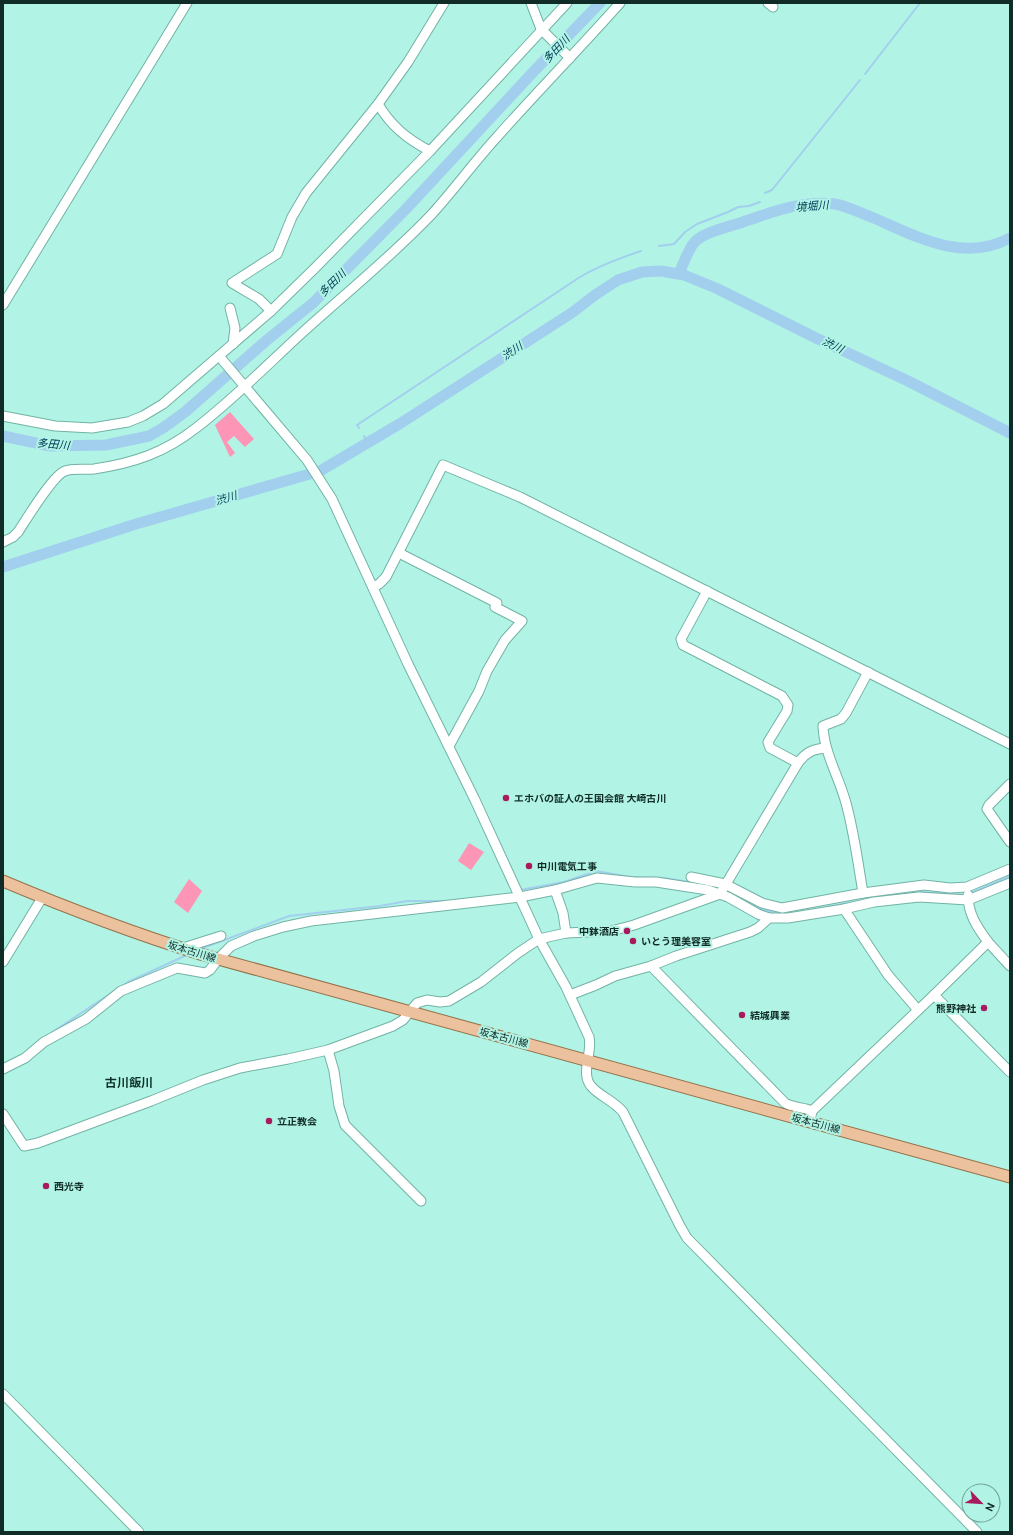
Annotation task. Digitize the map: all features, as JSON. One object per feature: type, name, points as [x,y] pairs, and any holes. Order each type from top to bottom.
[{"type":"main road","name":"坂本古川線","points":[[3,880],[42,898],[117,926],[200,954],[588,1061],[811,1116],[1010,1177]]},
{"type":"street","points":[[3,305],[186,3]]},
{"type":"street","points":[[271,311],[259,299],[232,283],[277,254],[292,217],[306,193],[378,104],[408,62],[444,3]]},
{"type":"street","points":[[532,3],[542,31],[568,56]]},
{"type":"street","points":[[3,416],[55,426],[92,428],[128,422],[143,416],[163,404],[221,358],[233,344],[271,311],[430,151],[567,3]]},
{"type":"street","points":[[3,542],[13,537],[18,532],[41,497],[57,477],[65,471],[91,470],[119,465],[157,453],[175,443],[196,428],[228,402],[244,384],[380,264],[431,214],[568,56],[620,3]]},
{"type":"street","points":[[378,104],[387,119],[396,129],[430,151]]},
{"type":"street","points":[[230,308],[235,328],[233,344]]},
{"type":"street","points":[[221,358],[309,462],[332,499],[408,664],[449,746],[539,939],[570,995],[589,1037],[591,1042],[587,1080],[592,1087],[617,1105],[623,1112],[675,1218],[687,1238],[977,1532]]},
{"type":"street","points":[[373,588],[386,577],[443,465],[520,497],[1010,744]]},
{"type":"street","points":[[398,553],[497,603],[495,607],[522,621],[505,640],[487,671],[479,691],[449,746]]},
{"type":"street","points":[[707,591],[681,639],[683,645],[782,696],[788,705],[787,711],[768,742],[770,748],[798,763]]},
{"type":"street","points":[[863,893],[850,817],[826,748],[823,726],[841,719],[846,714],[868,672]]},
{"type":"street","points":[[3,1114],[24,1146],[38,1143],[203,1080],[240,1068],[328,1050],[393,1026],[403,1020],[417,1003],[423,1000],[449,1001],[481,982],[518,953],[539,939],[566,934],[604,932],[626,927],[722,889],[798,763],[807,752],[814,749],[826,748]]},
{"type":"street","points":[[1010,784],[988,805],[987,809],[988,813],[1010,842]]},
{"type":"street","points":[[3,1069],[25,1058],[44,1042],[86,1019],[121,991],[177,968],[205,973],[210,970],[218,959],[231,946],[254,936],[284,926],[518,893],[554,890],[597,878],[722,889],[758,914],[770,918],[788,918],[845,904],[863,893],[924,885],[950,888],[967,894],[1010,869]]},
{"type":"street","points":[[691,877],[762,903],[782,908],[967,894],[1010,883]]},
{"type":"street","points":[[554,890],[563,913],[566,934]]},
{"type":"street","points":[[967,894],[970,912],[975,924],[988,942],[1010,966]]},
{"type":"street","points":[[3,962],[42,898]]},
{"type":"street","points":[[845,904],[888,975],[918,1010]]},
{"type":"street","points":[[570,995],[615,976],[651,966],[676,956],[750,932],[758,928],[770,918]]},
{"type":"street","points":[[184,949],[221,936]]},
{"type":"street","points":[[651,966],[785,1103],[788,1105],[806,1108],[811,1116],[988,942]]},
{"type":"street","points":[[934,995],[1010,1072]]},
{"type":"street","points":[[328,1050],[334,1071],[339,1106],[345,1125],[421,1201]]},
{"type":"street","points":[[3,1394],[139,1532]]},
{"type":"shaded area","points":[[230,412],[254,439],[245,447],[234,436],[227,442],[235,453],[230,457],[215,425]]},
{"type":"shaded area","points":[[469,843],[484,852],[471,870],[458,861]]},
{"type":"shaded area","points":[[189,879],[202,891],[188,913],[174,902]]},
{"type":"waterway","name":"多田川","points":[[3,436],[50,446],[106,445],[149,436],[163,428],[185,412],[267,340],[313,303],[406,209],[536,69],[600,3]]},
{"type":"waterway","points":[[865,74],[920,3]]},
{"type":"waterway","points":[[765,193],[772,190],[860,80]]},
{"type":"waterway","points":[[659,246],[674,244],[685,232],[697,224],[738,207],[749,206],[760,202]]},
{"type":"waterway","name":"境堀川","points":[[679,274],[693,244],[703,236],[716,230],[799,205],[823,203],[843,206],[921,238],[938,244],[956,247],[974,248],[992,245],[1010,238]]},
{"type":"waterway","points":[[359,428],[357,425],[580,277],[603,265],[641,251]]},
{"type":"waterway","name":"渋川","points":[[3,567],[136,524],[320,471],[401,423],[573,312],[618,280],[642,272],[661,271],[684,275],[718,289],[816,338],[908,381],[1010,433]]},
{"type":"waterway","name":"渋川","points":[[364,436],[368,443]]},
{"type":"waterway","points":[[520,890],[564,882],[596,871],[631,877],[664,878],[715,886]]},
{"type":"waterway","points":[[971,893],[1010,876]]},
{"type":"waterway","points":[[727,890],[761,908],[783,914]]},
{"type":"waterway","points":[[877,897],[922,892],[965,895]]},
{"type":"waterway","points":[[807,911],[873,898]]},
{"type":"waterway","points":[[455,900],[464,899]]},
{"type":"waterway","points":[[200,949],[289,916],[380,906],[407,901],[450,901]]},
{"type":"waterway","points":[[51,1033],[128,982],[189,954]]},
{"type":"place","name":"エホバの証人の王国会館 大崎古川","points":[[506,798]]},
{"type":"place","name":"中川電気工事","points":[[529,866]]},
{"type":"place","name":"中鉢酒店","points":[[627,931]]},
{"type":"place","name":"いとう理美容室","points":[[633,941]]},
{"type":"place","name":"熊野神社","points":[[984,1008]]},
{"type":"place","name":"結城興業","points":[[742,1015]]},
{"type":"place","name":"立正教会","points":[[269,1121]]},
{"type":"place","name":"西光寺","points":[[46,1186]]},
{"type":"district","name":"古川飯川","points":[[129,1083]]}]
